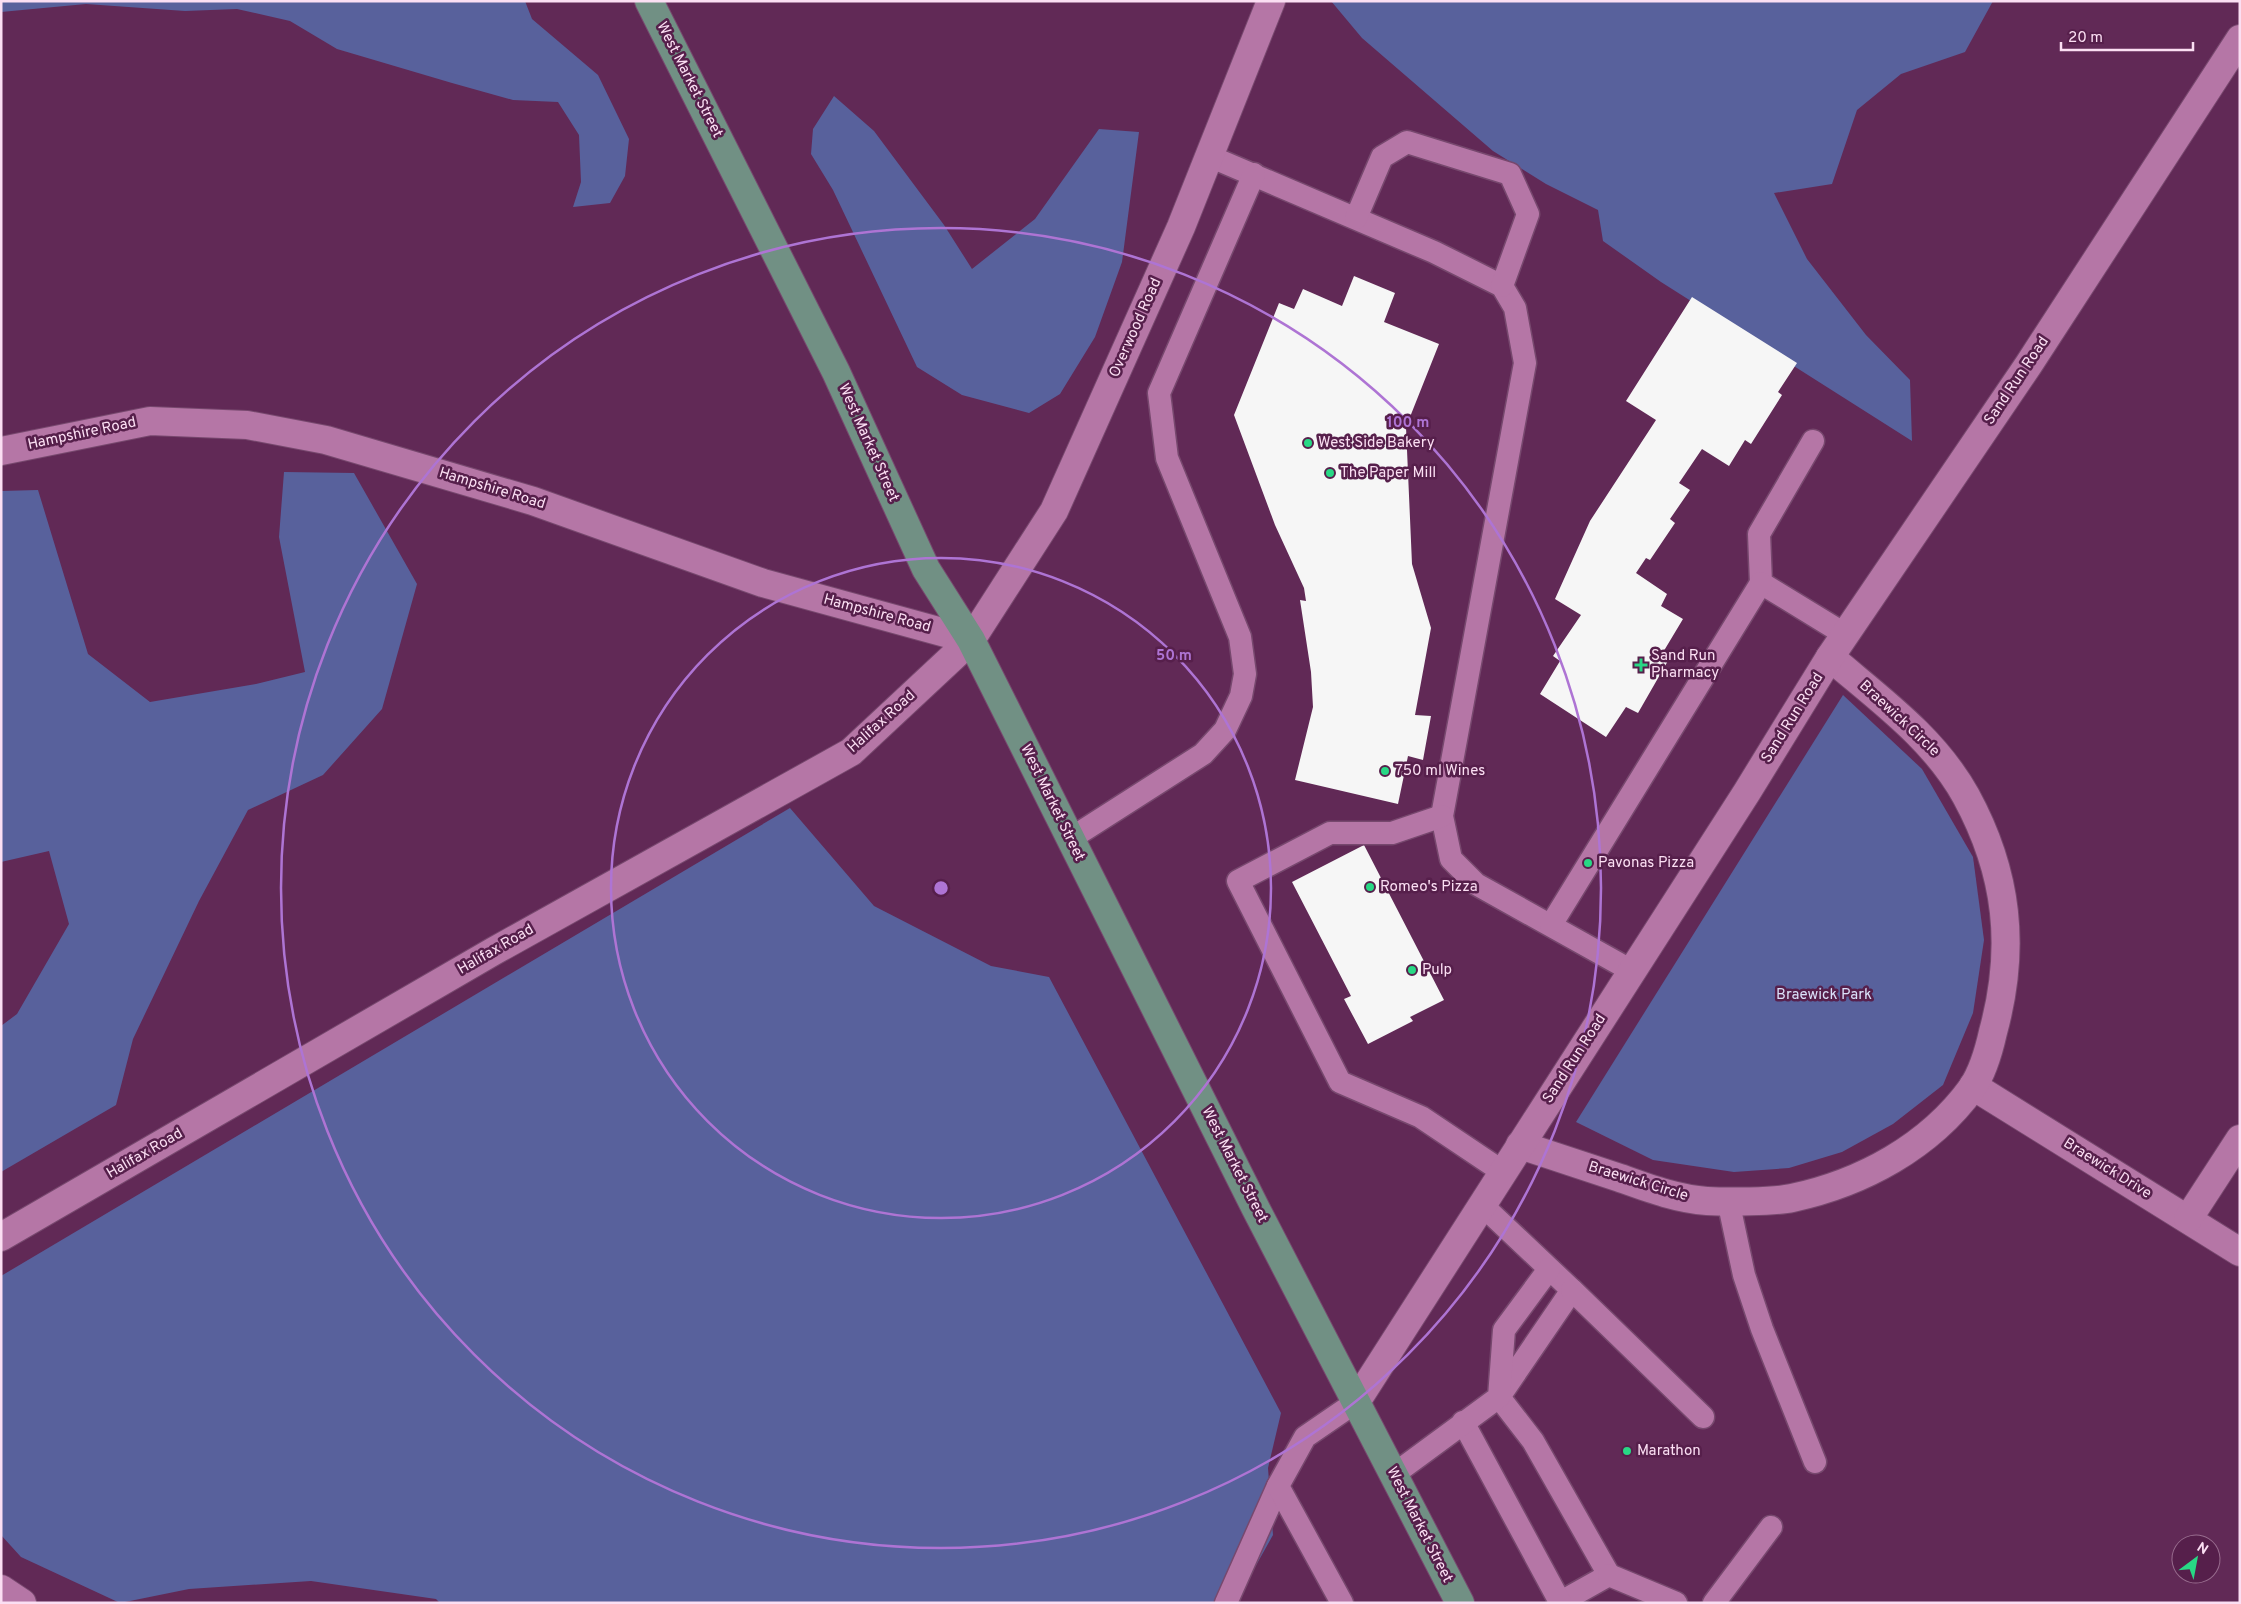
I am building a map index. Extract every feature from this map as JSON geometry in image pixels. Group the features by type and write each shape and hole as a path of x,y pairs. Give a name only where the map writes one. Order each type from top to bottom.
{"main road":[{"name":"West Market Street","path":"649,1 836,372 926,569 971,640 1070,839 1460,1603"}],"street":[{"name":"Overwood Road","path":"971,640 1054,511 1177,236 1271,1"},
{"name":"Sand Run Road","path":"1356,1402 1747,792 1830,657 2029,364 2240,39"},
{"name":"Hampshire Road","path":"1,451 150,420 247,425 326,440 533,501 762,583 971,640"},
{"name":"Halifax Road","path":"1,1237 494,951 851,752 971,640"},
{"name":"Braewick Circle","path":"1520,1145 1670,1195 1707,1201 1790,1198 1840,1183 1883,1166 1921,1141 1947,1117 1973,1086 1990,1045 2001,1002 2006,957 2006,917 1998,871 1984,832 1966,796 1946,764 1915,730 1830,657"},
{"name":"Braewick Drive","path":"1973,1086 2240,1252"},
{"path":"2188,1220 2240,1138"},
{"path":"1,1590 22,1603"}],"lane":[{"path":"1356,218 1382,157 1407,142 1510,174 1528,214 1502,286"},
{"path":"1209,156 1434,252 1502,286 1515,308 1525,363 1442,816 1450,859 1476,884 1632,971"},
{"path":"1070,839 1203,754 1224,730 1241,696 1245,674 1240,637 1168,458 1160,393 1254,174"},
{"path":"1552,925 1761,584 1759,534 1813,440"},
{"path":"1761,584 1846,634"},
{"path":"1442,816 1392,833 1330,834 1238,881 1340,1082 1421,1117 1503,1172"},
{"path":"1728,1200 1744,1275 1762,1329 1815,1462"},
{"path":"1482,1205 1703,1417"},
{"path":"1549,1269 1504,1330 1499,1397 1533,1441 1608,1575 1676,1603"},
{"path":"1393,1475 1499,1397 1572,1290"},
{"path":"1226,1603 1278,1486 1305,1437 1356,1402"},
{"path":"1464,1422 1560,1602 1608,1575"},
{"path":"1278,1486 1342,1603"},
{"path":"1714,1603 1771,1527"}],"green space":[{"path":"1,1 525,1 532,19 598,75 629,139 625,176 610,203 573,207 581,182 579,135 558,102 513,100 337,49 290,21 237,9 185,11 86,4 1,12"},
{"path":"1331,1 1993,1 1965,52 1901,74 1857,110 1832,184 1774,193 1807,259 1866,335 1910,380 1912,441 1661,282 1603,241 1598,210 1546,184 1493,151 1362,38"},
{"path":"834,96 874,131 944,225 972,269 1035,219 1099,129 1139,132 1122,262 1095,337 1060,394 1029,413 962,395 917,367 833,190 811,154 813,129"},
{"path":"284,472 354,473 417,584 382,709 323,775 248,810 199,901 133,1039 116,1105 1,1172 1,1026 17,1014 69,924 49,851 1,862 1,491 38,490 88,654 150,702 256,684 305,672 279,537"},
{"name":"Braewick Park","path":"1843,695 1922,769 1973,857 1984,940 1973,1013 1943,1085 1893,1124 1842,1152 1789,1168 1734,1172 1653,1160 1576,1122"},
{"path":"790,808 874,906 991,966 1049,977 1281,1413 1268,1468 1273,1535 1235,1603 440,1603 436,1599 311,1581 189,1589 120,1603 21,1557 1,1535 1,1276"}],"building":[{"path":"1354,276 1395,293 1384,322 1439,344 1406,427 1412,564 1431,628 1415,715 1431,716 1423,760 1408,756 1398,804 1295,780 1313,707 1311,672 1300,600 1306,601 1304,588 1275,525 1234,415 1279,303 1294,309 1303,289 1342,306"},
{"path":"1692,297 1797,363 1778,392 1782,395 1751,444 1745,440 1729,466 1702,449 1679,483 1690,490 1670,519 1675,523 1650,560 1646,558 1636,573 1667,594 1661,606 1683,619 1662,654 1669,659 1638,713 1626,707 1606,737 1540,694 1560,661 1553,656 1581,615 1555,599 1590,521 1656,420 1626,401"},
{"path":"1364,845 1444,1000 1410,1017 1413,1021 1368,1044 1344,999 1351,996 1292,882"}],"place":[{"name":"West Side Bakery","path":"1308,443"},
{"name":"The Paper Mill","path":"1330,473"},
{"name":"Sand Run Pharmacy","path":"1641,665"},
{"name":"750 ml Wines","path":"1385,771"},
{"name":"Pavonas Pizza","path":"1588,863"},
{"name":"Romeo's Pizza","path":"1370,887"},
{"name":"Pulp","path":"1412,970"},
{"name":"Marathon","path":"1627,1451"}]}
